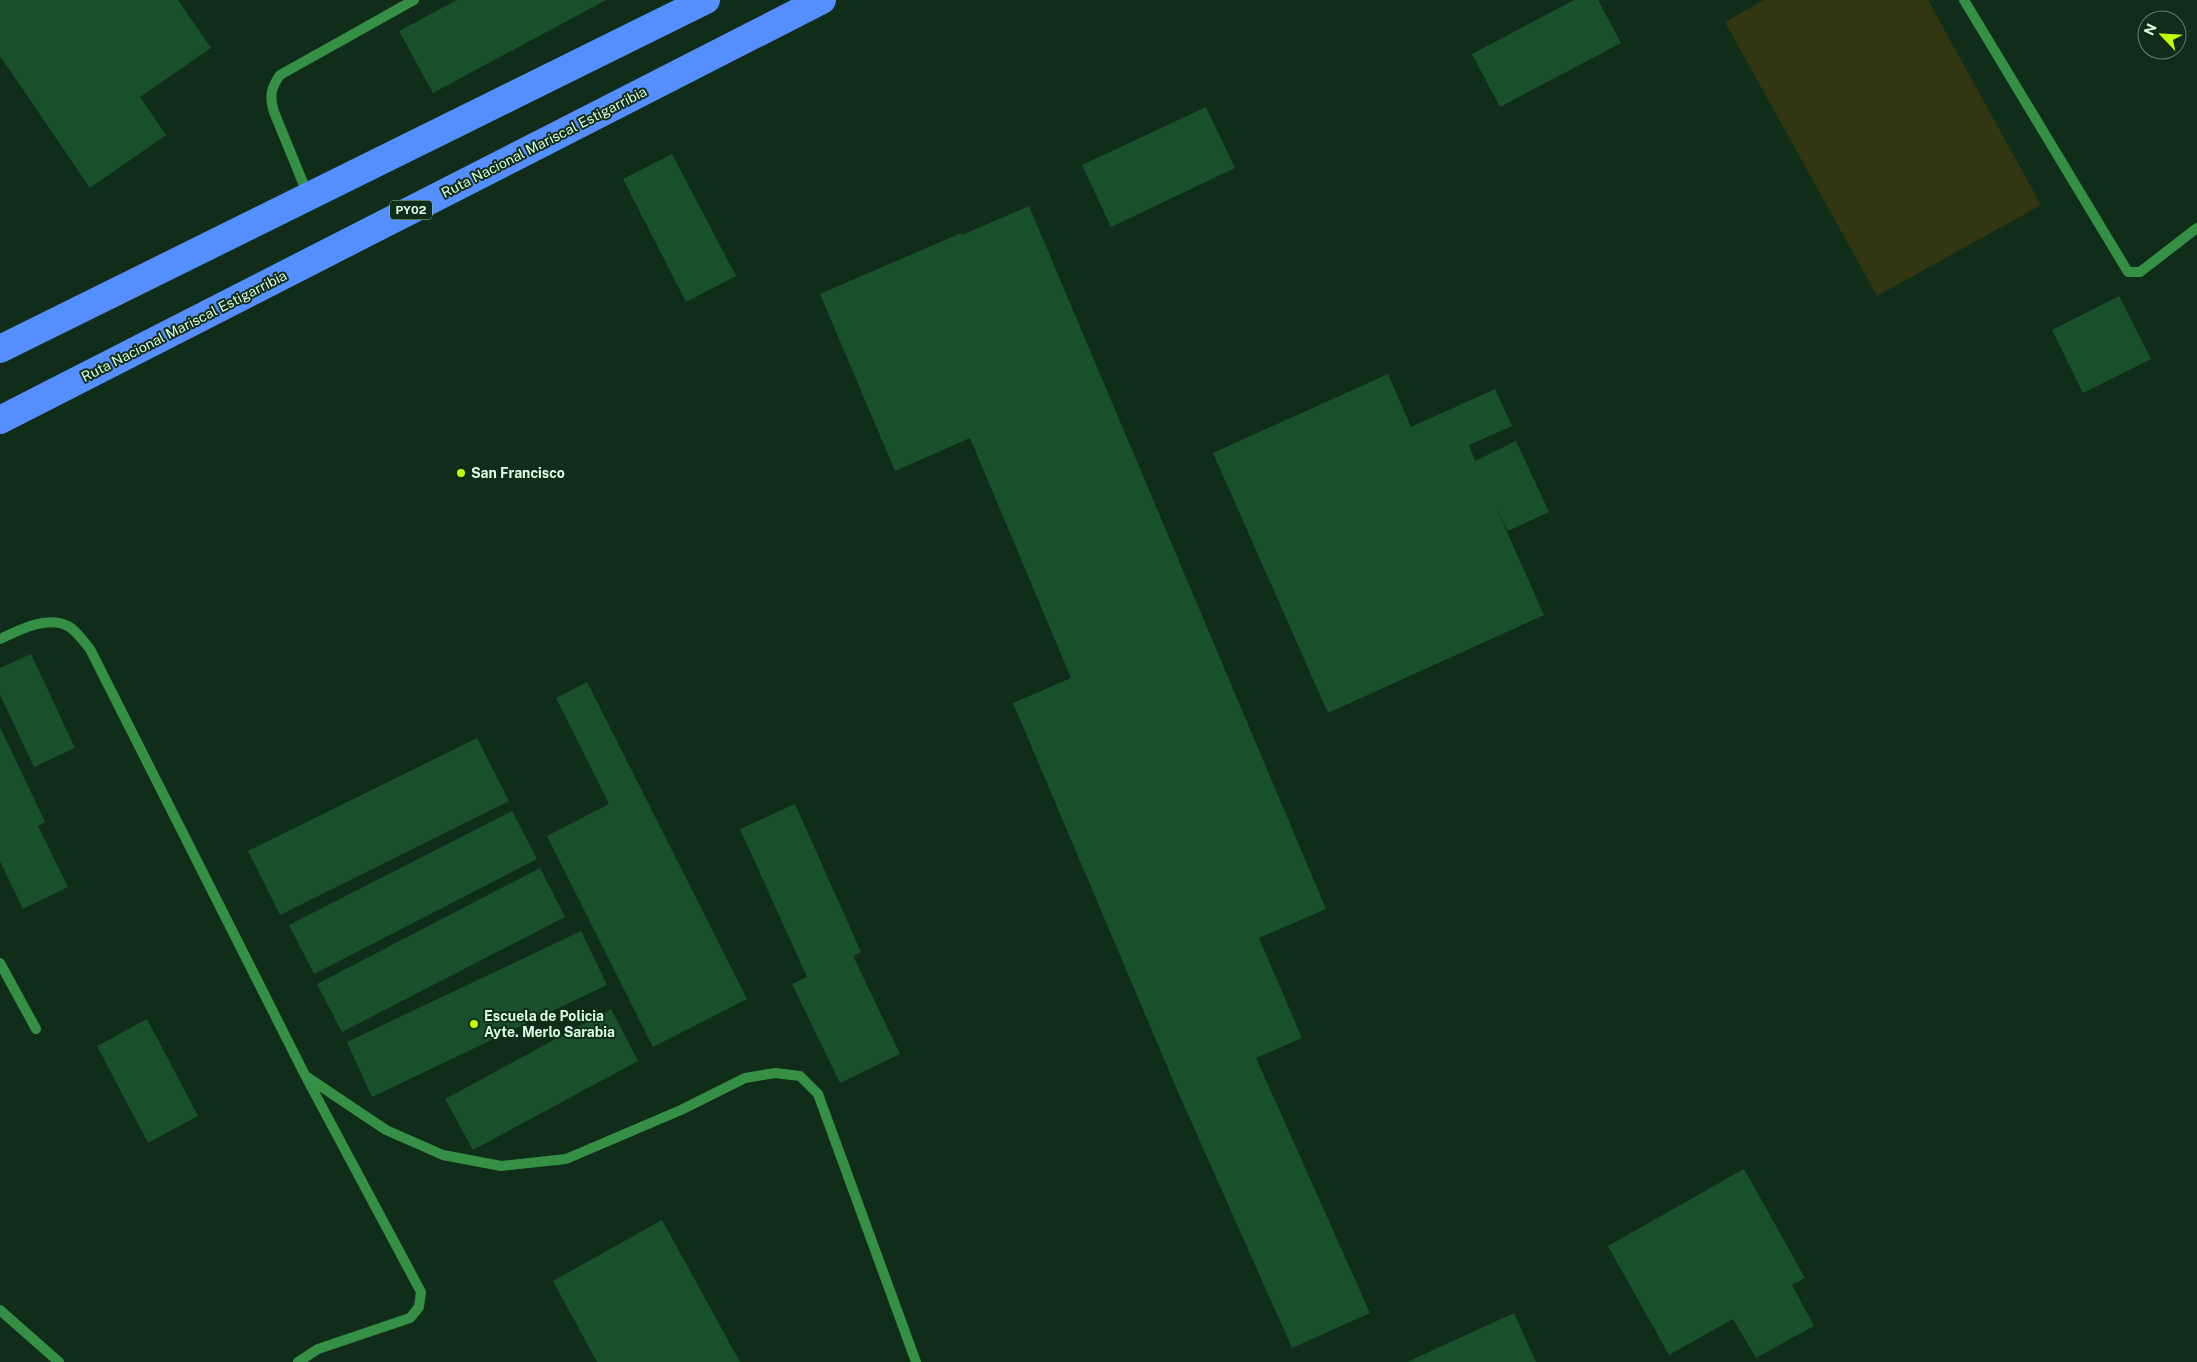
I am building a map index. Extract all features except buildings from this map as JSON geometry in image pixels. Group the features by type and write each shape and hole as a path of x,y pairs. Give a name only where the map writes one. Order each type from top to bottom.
{"highway":[{"path":"0,349 308,195 706,0"},
{"name":"Ruta Nacional Mariscal Estigarribia","path":"0,420 822,0"}],"street":[{"path":"308,195 274,112 270,98 272,87 280,75 414,0"},
{"path":"1964,0 2128,272 2140,272 2197,228"},
{"path":"0,639 20,630 49,622 68,626 90,649 306,1077 421,1292 419,1307 410,1318 318,1350 298,1362"},
{"path":"0,963 36,1029"},
{"path":"306,1077 386,1130 443,1156 501,1166 566,1159 682,1110 745,1078 774,1074 800,1076 818,1094 916,1362"},
{"path":"0,1310 59,1362"}],"green space":[{"path":"1764,0 1928,0 2041,205 1877,296 1725,22"}],"place":[{"name":"San Francisco","path":"461,473"},
{"name":"Escuela de Policia Ayte. Merlo Sarabia","path":"474,1024"}]}
